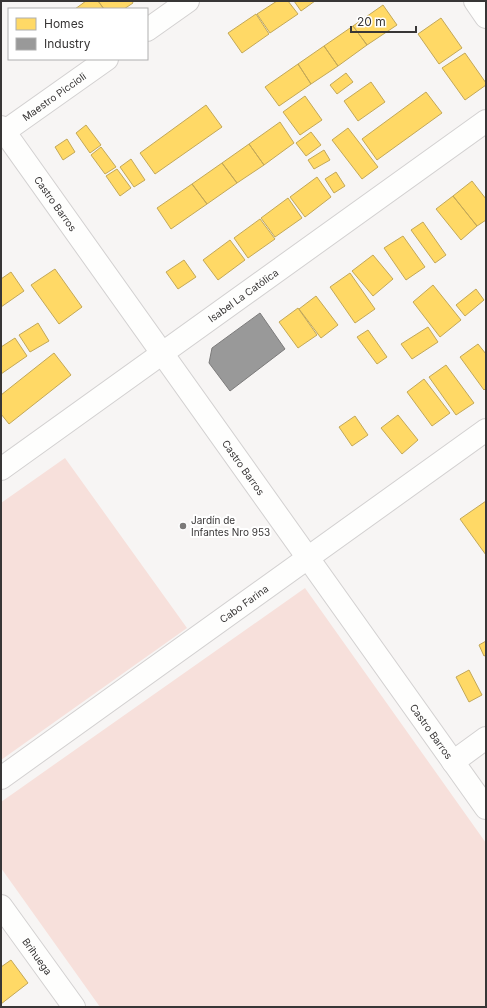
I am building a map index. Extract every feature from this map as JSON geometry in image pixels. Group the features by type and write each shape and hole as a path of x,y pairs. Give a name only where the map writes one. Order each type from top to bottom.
{"street":[{"path":"148,29 188,1"},
{"path":"475,1 486,17"},
{"name":"Maestro Piccioli","path":"2,131 106,60"},
{"name":"Isabel La Católica","path":"1,469 486,121"},
{"name":"Castro Barros","path":"2,131 486,808"},
{"name":"Cabo Farina","path":"1,778 486,430"},
{"path":"453,762 486,738"},
{"name":"Brihuega","path":"1,906 74,1007"}],"shaded area":[{"path":"65,458 187,628 1,760 1,503"},
{"path":"305,588 486,843 486,1007 100,1007 1,868 1,802"}],"building: Homes":[{"path":"86,1 98,1 103,8 76,8"},
{"path":"98,1 132,1 133,3 126,8 103,8"},
{"path":"277,1 288,1 298,14 270,33 257,14"},
{"path":"294,1 315,1 301,11"},
{"path":"383,5 397,25 367,45 353,26"},
{"path":"256,14 269,34 242,53 228,33"},
{"path":"441,18 462,48 439,64 418,34"},
{"path":"353,26 367,45 338,66 324,46"},
{"path":"324,46 338,66 311,84 298,64"},
{"path":"465,53 486,85 465,100 442,68"},
{"path":"298,64 311,84 279,106 265,87"},
{"path":"346,73 353,82 337,94 330,85"},
{"path":"371,82 385,102 358,121 344,101"},
{"path":"426,92 442,113 377,160 362,139"},
{"path":"305,96 322,120 300,135 283,112"},
{"path":"206,105 222,127 155,174 140,153"},
{"path":"280,122 294,143 264,165 249,144"},
{"path":"86,125 101,145 90,153 76,133"},
{"path":"348,128 378,167 362,179 332,140"},
{"path":"311,132 321,145 306,156 296,143"},
{"path":"67,139 75,152 63,160 55,147"},
{"path":"249,144 264,165 237,183 222,163"},
{"path":"101,147 116,167 105,174 91,155"},
{"path":"324,150 330,160 314,169 308,160"},
{"path":"131,159 145,180 134,187 120,167"},
{"path":"222,163 237,183 207,204 192,184"},
{"path":"117,169 131,188 120,196 106,176"},
{"path":"336,172 345,186 334,193 325,179"},
{"path":"317,177 331,197 305,217 290,197"},
{"path":"472,181 486,199 486,220 477,226 453,196"},
{"path":"192,184 207,204 171,229 157,208"},
{"path":"453,196 477,226 461,240 436,209"},
{"path":"288,198 302,218 275,237 261,218"},
{"path":"260,219 275,239 248,258 234,238"},
{"path":"423,222 446,255 435,263 411,230"},
{"path":"403,236 425,267 406,280 384,248"},
{"path":"230,240 245,260 218,280 203,260"},
{"path":"373,255 393,279 373,296 352,271"},
{"path":"184,260 196,277 178,289 166,272"},
{"path":"55,269 82,307 59,324 31,285"},
{"path":"11,272 24,291 1,307 1,279"},
{"path":"350,273 375,309 355,323 330,287"},
{"path":"433,285 461,320 440,337 413,302"},
{"path":"476,289 484,300 465,316 456,305"},
{"path":"316,296 338,325 321,338 299,309"},
{"path":"298,308 317,335 298,348 279,322"},
{"path":"38,323 49,341 30,352 19,335"},
{"path":"428,327 438,342 412,359 401,344"},
{"path":"368,330 387,357 377,364 357,337"},
{"path":"15,338 27,356 1,374 1,347"},
{"path":"478,344 486,354 486,388 484,390 460,357"},
{"path":"54,353 71,375 9,424 1,414 1,395"},
{"path":"446,365 474,403 456,415 429,377"},
{"path":"424,379 450,413 432,426 407,392"},
{"path":"398,415 418,440 402,454 381,428"},
{"path":"355,416 368,435 352,446 339,427"},
{"path":"486,501 486,555 460,519"},
{"path":"486,641 486,655 484,656 479,645"},
{"path":"469,670 482,695 469,702 456,677"},
{"path":"11,960 28,983 1,1004 1,967"}],"building: Industry":[{"path":"260,313 285,349 230,391 209,363 212,348"}],"place":[{"name":"Jardín de Infantes Nro 953","path":"183,526"}]}
